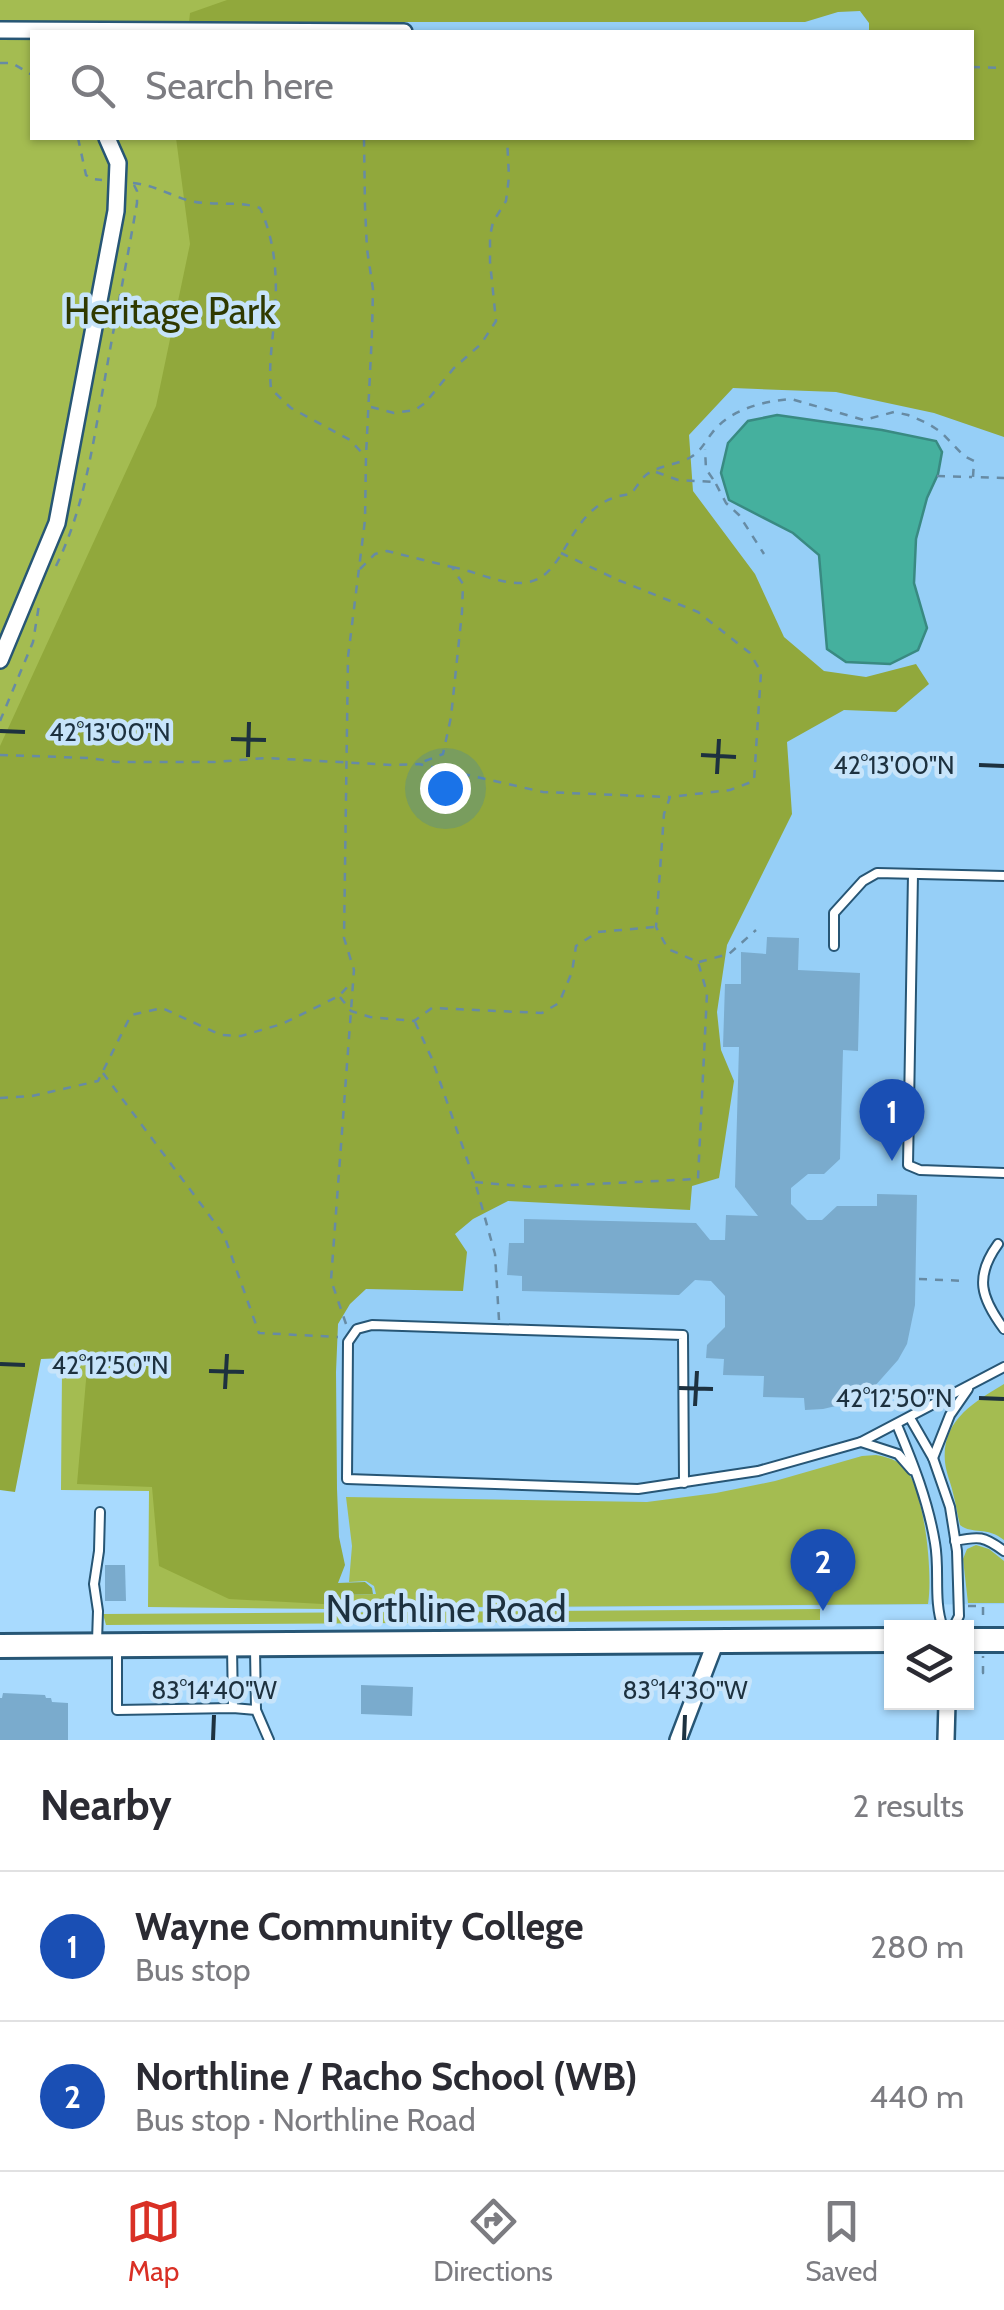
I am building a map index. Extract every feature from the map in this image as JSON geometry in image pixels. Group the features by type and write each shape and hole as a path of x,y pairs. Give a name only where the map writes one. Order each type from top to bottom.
{"main road":[{"name":"Northline Road","path":"0,1646 884,1640"},
{"path":"974,1640 1004,1640"}],"street":[{"path":"1,30 30,31"},
{"path":"1,30 30,44"},
{"path":"0,660 57,523 116,212 118,163 108,140"},
{"path":"678,1740 716,1641"},
{"path":"946,1740 947,1710"}],"lane":[{"path":"834,946 834,913 863,881 877,873 1004,876"},
{"path":"913,874 908,1164 920,1170 1004,1173"},
{"path":"998,1244 985,1261 982,1285 992,1312 1004,1329"},
{"path":"684,1484 683,1335 372,1325 357,1329 348,1342 347,1479 638,1489 684,1484 758,1471 861,1442 1004,1367"},
{"path":"934,1458 950,1414 970,1385"},
{"path":"910,1418 934,1458 950,1507 957,1620"},
{"path":"896,1425 925,1496 936,1546 940,1620"},
{"path":"861,1442 898,1454 917,1474"},
{"path":"100,1512 94,1584 117,1710 256,1710"},
{"path":"955,1541 978,1536 1004,1551"},
{"path":"233,1708 243,1644"},
{"path":"243,1644 256,1710 270,1740"}],"path":[{"path":"0,62 30,73"},
{"path":"974,67 1004,68"},
{"path":"103,1073 224,1235 258,1333 351,1338 331,1280 354,970 344,938 348,656 365,520 373,289 364,207 364,140"},
{"path":"369,407 394,413 415,410 426,403 454,368 481,344 496,321 490,236 493,222 506,201 507,140"},
{"path":"131,182 150,184 188,200 221,205 246,203 260,208 268,224 277,289 268,366 271,389 291,408 350,440 366,456"},
{"path":"360,569 375,554 387,551 508,581 527,583 543,577 585,516 600,504 616,495 631,494 645,476 689,458 738,411 780,400 791,399 864,420 894,412 927,423 974,461 973,477"},
{"path":"704,446 706,469 764,554"},
{"path":"654,472 678,480 715,482"},
{"path":"938,476 1004,478"},
{"path":"0,755 116,762 268,758 419,764 544,792 670,797 730,790 754,780 762,672 750,653 698,612 561,552"},
{"path":"419,764 444,754 451,717 463,584 452,568"},
{"path":"670,797 664,814 656,927 668,949 698,962 729,954 756,930"},
{"path":"338,996 351,1011 414,1021 432,1008 542,1014 559,1003 572,972 576,946 598,932 656,927"},
{"path":"475,1182 531,1187 698,1179 706,993 698,962"},
{"path":"0,1098 32,1096 98,1081 131,1015 162,1008 221,1035 240,1036 282,1024 338,996 353,981"},
{"path":"414,1021 432,1059 475,1182 494,1254 499,1329"},
{"path":"919,1279 966,1281"}],"shaded area":[{"path":"227,0 1004,0 1004,437 934,413 836,392 733,388 689,435 693,491 755,574 784,637 824,671 866,677 916,664 929,684 896,712 844,710 787,742 792,814 727,945 717,1012 721,1050 734,1081 719,1178 692,1186 690,1210 508,1201 473,1219 455,1234 467,1252 463,1291 366,1289 350,1304 338,1324 337,1489 339,1537 345,1565 338,1583 365,1582 373,1594 345,1595 341,1605 229,1599 159,1566 152,1487 77,1484 88,1357 41,1359 15,1492 0,1490 0,746 156,406 190,244 176,140 974,140 974,30 869,30 860,11 838,12 805,22 189,22 190,13"},
{"path":"344,0 1004,0 1004,1604 327,1609 343,140 974,140 974,30 344,30"},
{"path":"777,415 936,441 942,452 938,474 916,539 914,583 927,628 918,650 890,664 846,662 827,649 819,555 793,533 729,500 721,473 728,443 748,421"}],"green space":[{"name":"Heritage Park","path":"0,0 344,0 344,30 30,30 30,140 343,140 327,1609 148,1607 149,1491 61,1490 63,1254 0,1253"},
{"path":"1004,1384 1004,1540 960,1525 945,1448 948,1435 962,1414"},
{"path":"876,1455 902,1465 918,1495 928,1554 928,1604 346,1608 346,1595 376,1594 374,1586 366,1581 349,1582 352,1546 346,1497 647,1502 775,1481"},
{"path":"976,1545 1004,1561 1004,1603 968,1603 963,1559 967,1549"},
{"path":"820,1609 820,1620 106,1625 103,1614"}],"building":[{"path":"767,937 799,938 798,970 860,973 858,1051 843,1050 840,1159 824,1174 808,1174 791,1188 791,1204 807,1220 822,1220 837,1206 877,1206 877,1194 917,1195 915,1305 907,1344 874,1387 840,1405 823,1409 805,1410 804,1398 763,1397 764,1376 723,1375 724,1359 706,1358 707,1345 725,1327 725,1296 711,1281 695,1280 679,1295 522,1291 522,1276 507,1275 509,1243 524,1243 524,1219 696,1223 710,1240 725,1240 726,1215 758,1216 735,1187 739,1047 723,1047 725,984 741,984 741,952 766,954"},
{"path":"105,1565 125,1565 126,1601 105,1601"},
{"path":"361,1685 413,1687 412,1716 361,1714"},
{"path":"3,1693 45,1695 52,1702 68,1703 68,1740 0,1740"}],"place":[{"name":"Wayne Community College","path":"892,1161"},
{"name":"Northline / Racho School (WB)","path":"823,1611"}]}
